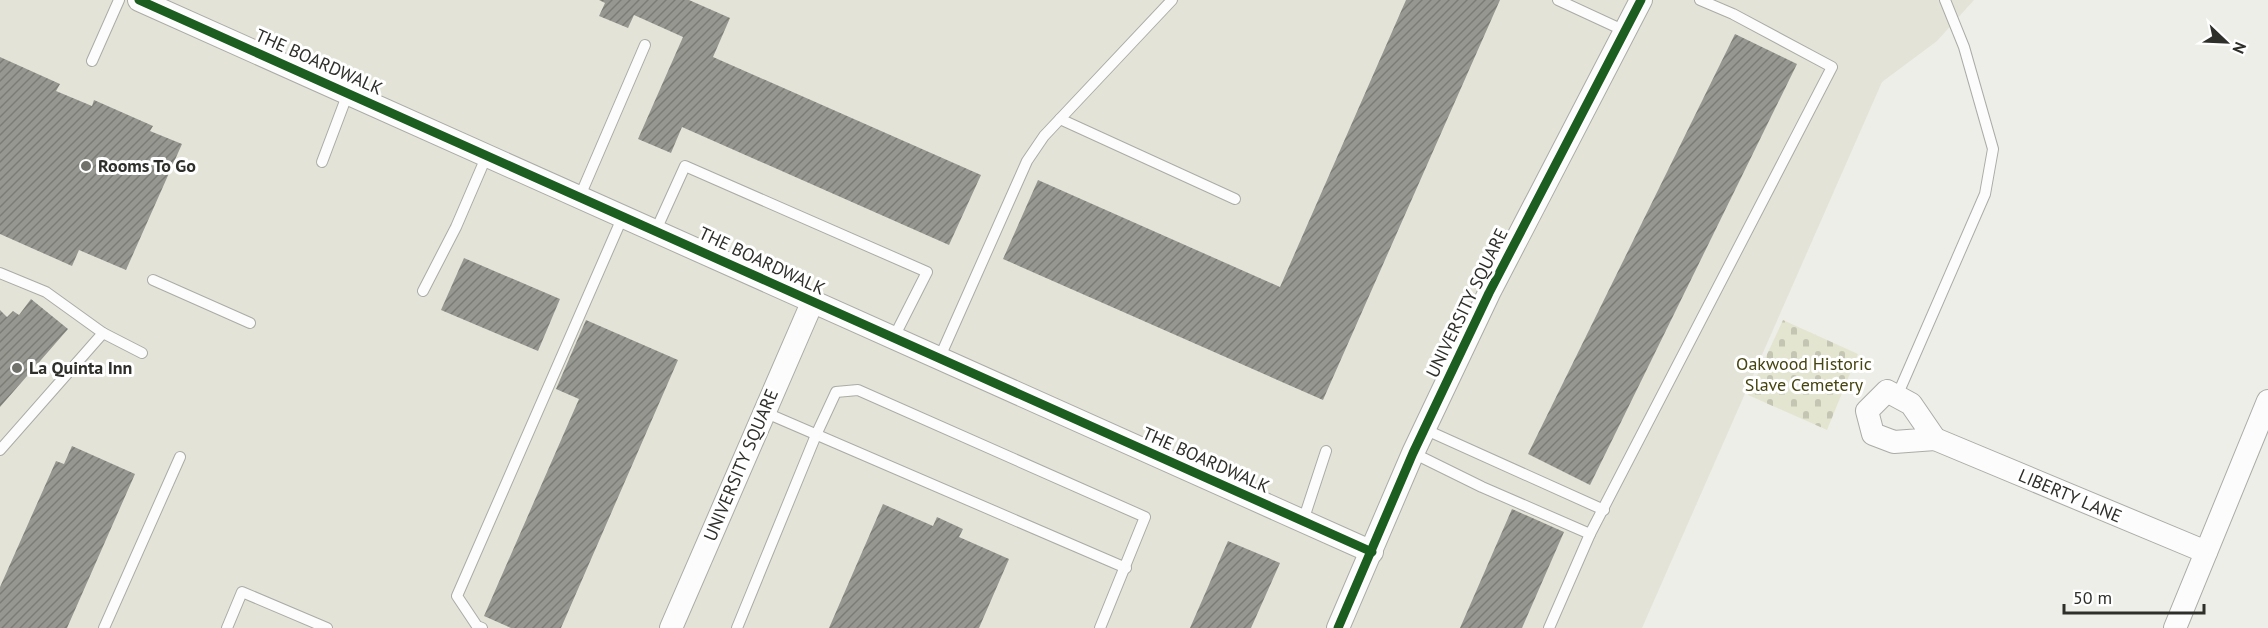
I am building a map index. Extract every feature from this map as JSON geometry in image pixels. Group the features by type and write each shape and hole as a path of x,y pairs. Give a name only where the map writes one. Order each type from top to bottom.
{"street":[{"name":"THE BOARDWALK","path":"139,0 1372,552"},
{"name":"UNIVERSITY SQUARE","path":"1338,628 1413,453 1489,293 1641,0"},
{"name":"UNIVERSITY SQUARE","path":"671,628 812,303"},
{"path":"1887,391 1911,404 1935,439 1894,442 1873,434 1867,411 1887,391"},
{"path":"2175,628 2268,401"},
{"name":"LIBERTY LANE","path":"1935,439 2206,552"}],"lane":[{"path":"93,61 120,0"},
{"path":"939,359 1027,161 1044,136 1172,0"},
{"path":"1558,0 1625,31"},
{"path":"1549,628 1590,534 1832,67 1733,14 1700,0"},
{"path":"1897,396 1985,194 1993,149 1964,47 1945,0"},
{"path":"580,196 645,45"},
{"path":"322,162 348,93"},
{"path":"1060,119 1234,199"},
{"path":"423,291 456,227 487,155"},
{"path":"656,230 685,166 927,272 893,339"},
{"path":"482,628 477,626 458,596 623,215"},
{"path":"0,273 46,292 103,333 142,353"},
{"path":"153,280 250,323"},
{"path":"0,450 103,333"},
{"path":"737,628 816,435 836,393 858,390 1145,518 1100,628"},
{"path":"764,412 1126,568"},
{"path":"1424,429 1604,510"},
{"path":"1303,521 1326,451"},
{"path":"1413,453 1482,487 1590,534"},
{"path":"104,628 180,457"},
{"path":"227,628 242,592 327,628"}],"shaded area":[{"path":"0,0 1974,0 1937,41 1882,82 1642,628 0,628"}],"green space":[{"name":"Oakwood Historic Slave Cemetery","path":"1783,320 1858,354 1827,430 1748,395"}],"building":[{"path":"599,0 689,0 730,18 713,57 981,175 949,245 682,127 671,153 638,139 683,37 634,15 628,28 599,16 605,3"},
{"path":"1406,0 1500,0 1323,400 1003,259 1038,180 1280,287"},
{"path":"1735,34 1797,64 1590,485 1528,454"},
{"name":"Rooms To Go","path":"0,57 60,84 56,91 92,106 94,100 153,126 150,131 182,144 126,270 79,250 72,266 0,234"},
{"path":"464,258 560,299 538,351 441,310"},
{"name":"La Quinta Inn","path":"31,299 68,329 0,407 0,310 7,317 13,311 19,315"},
{"path":"586,320 678,360 561,628 511,628 484,616 579,399 556,389"},
{"path":"72,446 135,474 67,628 0,628 0,587 56,461 64,464"},
{"path":"883,504 933,526 937,517 963,529 959,537 1009,559 979,628 829,628"},
{"path":"1512,509 1564,532 1522,628 1460,628"},
{"path":"1228,541 1280,563 1251,628 1190,628"}],"cycle path":[{"path":"139,0 1372,552"},
{"path":"1338,628 1413,453 1489,293 1641,0"}],"place":[{"name":"Rooms To Go","path":"86,166"},
{"name":"La Quinta Inn","path":"17,368"}]}
